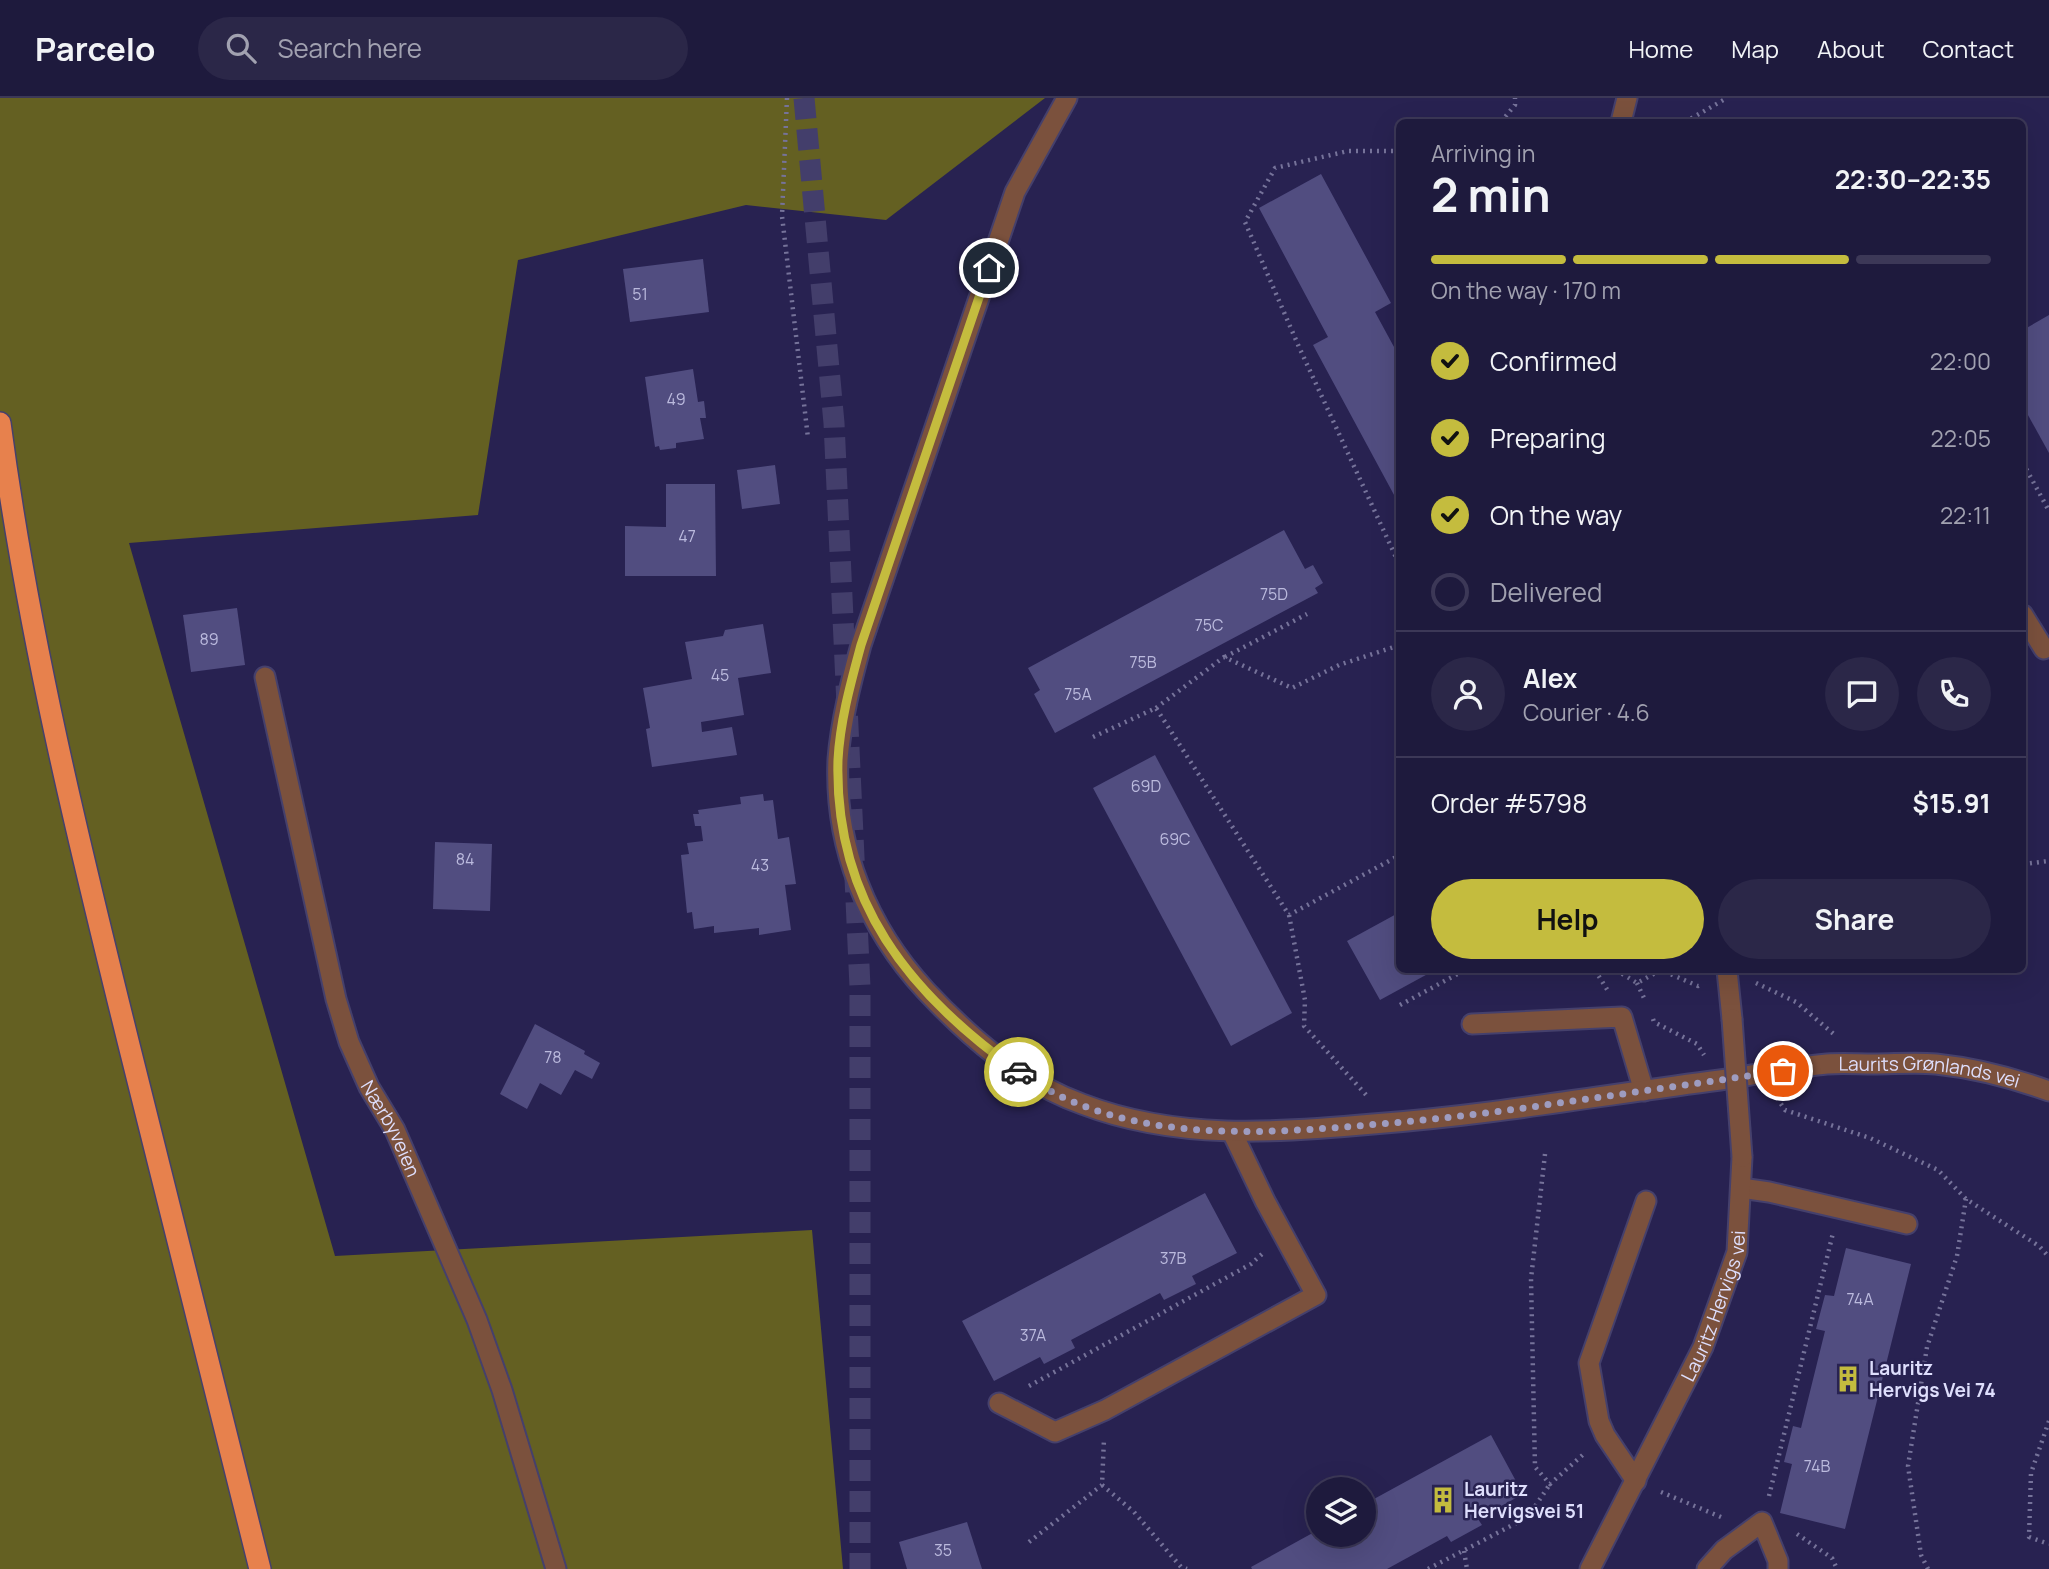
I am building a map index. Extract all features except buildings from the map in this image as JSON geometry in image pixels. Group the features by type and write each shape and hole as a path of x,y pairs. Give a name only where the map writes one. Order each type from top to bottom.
{"highway":[{"path":"0,422 38,652 72,817 260,1569"}],"street":[{"name":"Laurits Grønlands vei","path":"1067,98 1014,192 861,645 848,696 838,757 839,804 847,852 860,894 876,925 903,966 942,1008 987,1049 1030,1079 1080,1104 1134,1121 1188,1130 1279,1132 1465,1116 1827,1064 1934,1064 2020,1080 2049,1091"},
{"path":"1622,119 1627,98"},
{"path":"2026,620 2044,649"},
{"name":"Nærbyveien","path":"265,677 335,999 349,1042 369,1087 395,1130 477,1320 502,1390 556,1569"},
{"name":"Lauritz Hervigs vei","path":"1590,1569 1708,1335 1737,1252 1742,1157 1727,973"},
{"path":"1472,1024 1622,1017 1644,1091"},
{"path":"999,1403 1055,1432 1105,1410 1316,1295 1232,1132"},
{"path":"1741,1188 1907,1224"},
{"path":"1636,1481 1605,1435 1599,1421 1589,1363 1646,1201"},
{"path":"1707,1569 1724,1550 1762,1522 1779,1561 1778,1569"}],"path":[{"path":"788,98 782,216 808,438"},
{"path":"1503,119 1515,105 1515,98"},
{"path":"1690,119 1727,98"},
{"path":"1396,150 1348,151 1275,168 1245,222 1299,347 1396,556"},
{"path":"2026,469 2049,511"},
{"path":"1093,737 1156,708 1224,657 1307,614"},
{"path":"1224,657 1292,688 1339,664 1396,646"},
{"path":"1156,708 1289,915 1305,1000 1304,1026 1391,1123"},
{"path":"1289,915 1396,857"},
{"path":"2026,863 2049,861"},
{"path":"1400,1005 1459,973"},
{"path":"1621,973 1637,983 1646,1003"},
{"path":"1637,983 1655,973"},
{"path":"1668,973 1698,986 1722,973"},
{"path":"1733,973 1796,1002 1869,1064"},
{"path":"1650,1013 1654,1022 1697,1044 1720,1080"},
{"path":"1760,1074 1785,1110 1870,1138 1938,1170 1966,1199 2039,1246 2049,1257"},
{"path":"1545,1153 1531,1279 1535,1467 1550,1485"},
{"path":"1928,1569 1922,1555 1908,1466 1927,1348 1957,1256 1966,1199"},
{"path":"1762,1522 1839,1208"},
{"path":"999,1403 1251,1264 1283,1235"},
{"path":"1029,1542 1102,1485 1105,1410"},
{"path":"2049,1421 2031,1473 2029,1537 2049,1544"},
{"path":"1429,1569 1528,1517 1550,1485 1605,1435"},
{"path":"1102,1485 1134,1512 1181,1567 1187,1569"},
{"path":"1464,1551 1467,1569"}],"shaded area":[{"path":"0,98 1045,98 886,220 746,205 518,260 478,515 129,543 335,1256 812,1230 843,1569 0,1569"}],"tunnel":[{"path":"804,98 834,423 860,987 860,1569"}],"way so far":[{"path":"1019,1072 1080,1104 1134,1121 1188,1130 1279,1132 1465,1116 1783,1071"}],"place":[{"name":"Lauritz Hervigs Vei 74","path":"1848,1379"},
{"name":"Lauritz Hervigsvei 51","path":"1443,1500"}],"route":[{"path":"989,268 861,645 848,696 838,757 839,804 847,852 860,894 876,925 903,966 942,1008 987,1049 1019,1072"}]}
